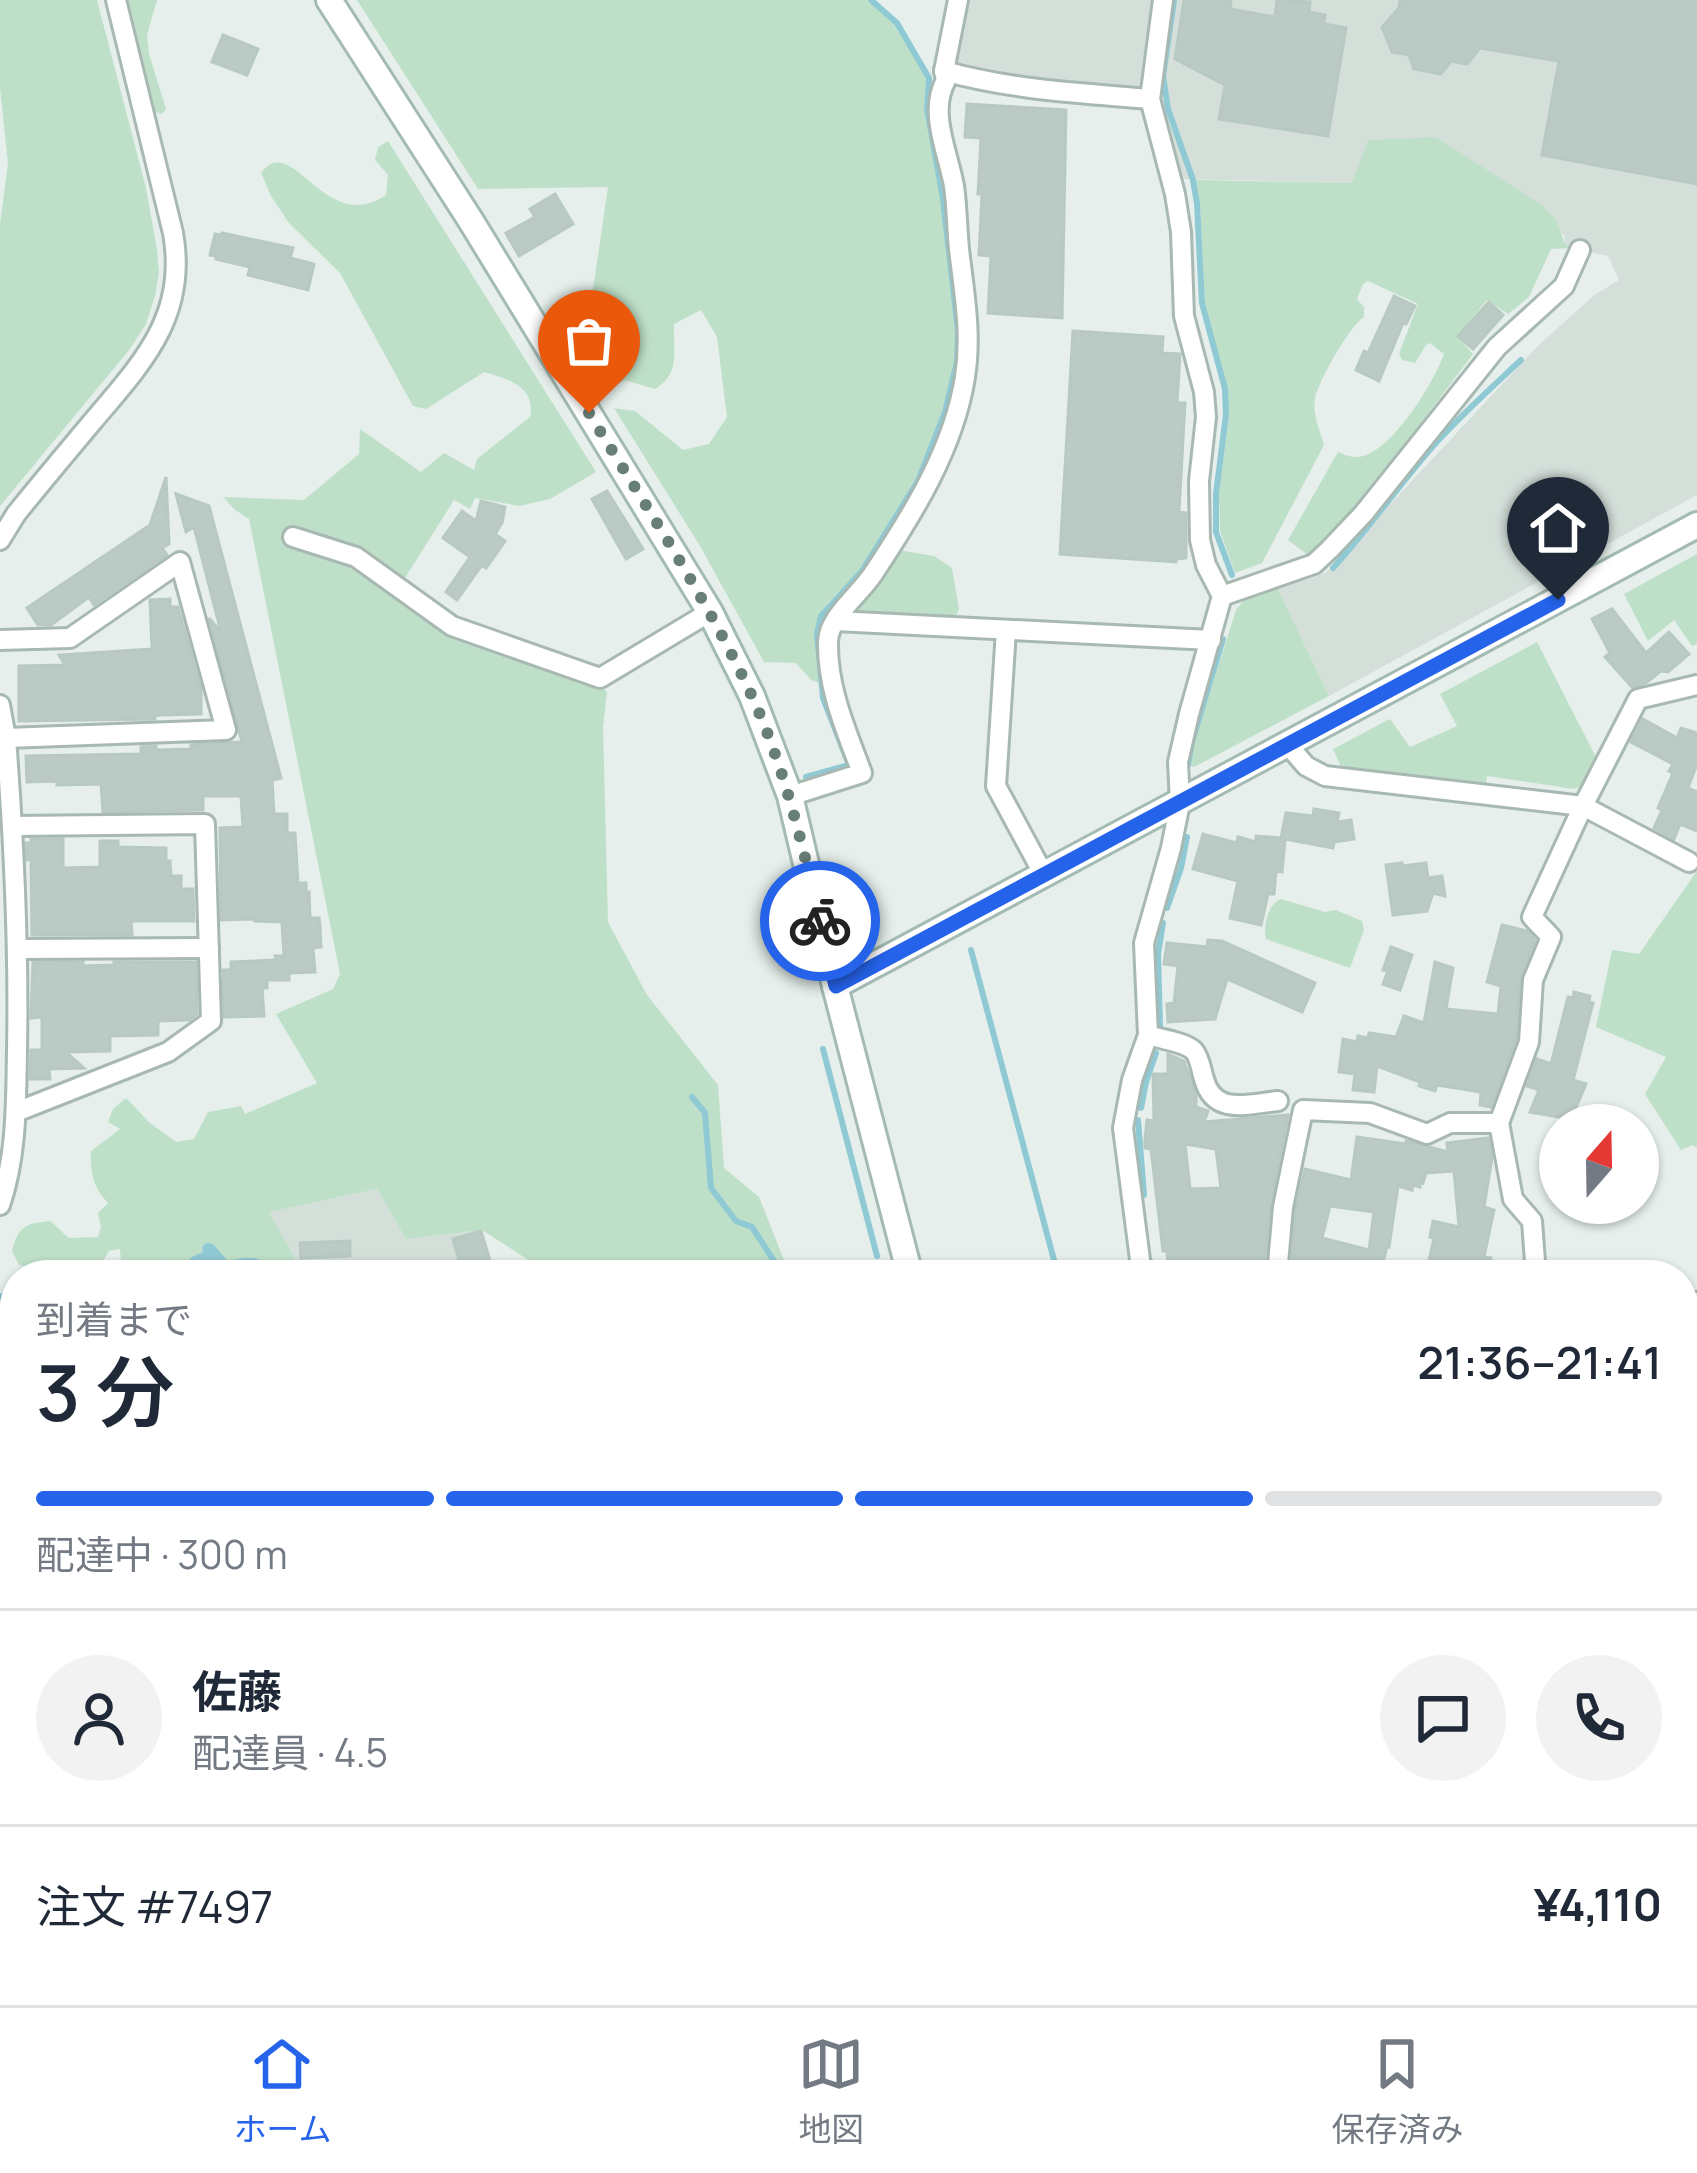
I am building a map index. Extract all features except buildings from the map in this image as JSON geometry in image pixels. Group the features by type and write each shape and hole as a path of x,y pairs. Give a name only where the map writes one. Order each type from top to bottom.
{"street":[{"path":"0,540 16,514 149,354 174,290 177,255 173,233 116,0"},
{"path":"329,0 471,221 710,612 752,696 790,796 906,1260"},
{"path":"790,796 862,773 834,699 828,636 872,578 932,477 964,381 968,310 954,187 939,117 939,93 946,80 958,0"},
{"path":"1140,1260 1123,1128 1132,1080 1148,1035 1144,943 1180,803 1178,762 1222,596 1200,540 1204,392 1184,316 1175,194 1150,99 1163,0"},
{"path":"944,71 1027,88 1150,99"},
{"path":"1222,596 1314,563 1330,549 1364,514 1497,347 1564,286 1580,250"},
{"path":"836,986 1697,525"},
{"path":"293,537 356,557 452,626 600,677 710,612"},
{"path":"0,640 70,638 180,562 226,730 6,738"},
{"path":"836,621 1211,640"},
{"path":"1006,630 996,786 1044,875"},
{"path":"1535,1260 1532,1222 1513,1199 1499,1123 1529,1042 1533,980 1551,937 1532,916 1638,699 1697,686"},
{"path":"0,705 19,949 9,1057 16,1112 14,1143 0,1205"},
{"path":"1288,746 1306,766 1325,776 1583,806 1689,862"},
{"path":"9,836 205,824 211,1022 168,1052 16,1112"},
{"path":"19,949 209,948"},
{"path":"1148,1035 1191,1048 1213,1099 1228,1105 1278,1101"},
{"path":"1278,1260 1283,1207 1304,1110 1370,1113 1427,1133 1450,1123 1499,1123"}],"shaded area":[{"path":"964,0 1156,0 1144,79 1132,89 1037,84 957,66 954,60"},
{"path":"1169,0 1697,0 1697,495 1329,696 1278,589 1326,573 1538,346 1593,296 1619,280 1608,256 1571,248 1564,234 1353,183 1183,179 1159,77"},
{"path":"377,1189 406,1239 482,1230 492,1260 295,1260 268,1212"}],"green space":[{"path":"0,0 97,0 146,188 159,272 146,324 130,349 0,506 0,224 8,163 0,88"},
{"path":"127,0 157,0 147,35 166,109 162,114 155,112"},
{"path":"357,0 867,0 896,24 926,77 924,109 941,199 955,360 943,410 916,480 861,569 820,615 815,633 819,683 796,663 764,662 700,546 614,408 635,411 683,450 709,444 727,417 717,337 701,310 674,324 674,361 663,383 655,389 625,380 604,391 562,323 591,303 608,187 478,189"},
{"path":"1436,137 1543,206 1571,248 1551,249 1529,297 1508,314 1487,300 1457,336 1473,354 1359,505 1308,555 1288,540 1338,452 1357,457 1383,444 1421,399 1444,354 1430,343 1415,363 1402,360 1399,354 1418,304 1368,281 1363,284 1357,299 1364,307 1364,317 1336,354 1315,398 1324,445 1262,563 1235,573 1220,531 1219,494 1229,417 1205,303 1196,180 1352,183 1368,140"},
{"path":"388,141 596,472 550,499 519,506 475,498 470,509 454,500 405,578 360,546 337,548 446,633 607,691 603,727 608,922 647,995 718,1085 724,1168 759,1197 784,1260 529,1260 482,1230 406,1239 377,1189 269,1212 296,1260 227,1260 213,1244 191,1260 121,1260 120,1249 109,1251 104,1260 16,1260 12,1251 20,1231 41,1222 50,1221 69,1238 98,1237 98,1213 108,1203 94,1179 91,1151 120,1129 108,1122 113,1109 126,1098 176,1142 194,1139 208,1112 241,1106 245,1114 317,1083 276,1014 333,989 340,974 249,519 223,497 304,500 359,454 360,429 421,472 444,453 474,470 477,459 530,417 531,406 524,391 511,381 484,372 426,409 413,406 340,273 289,223 261,173 273,163 285,164 328,195 345,203 364,204 386,195 388,175 375,160 378,147"},
{"path":"898,550 934,556 952,568 959,609 954,620 858,615 858,607"},
{"path":"1697,554 1697,644 1692,646 1674,620 1648,641 1624,594"},
{"path":"1278,589 1329,696 1191,766 1236,610 1247,596"},
{"path":"1537,642 1598,761 1586,785 1574,789 1487,776 1486,786 1341,767 1333,749 1390,719 1410,747 1457,726 1440,694"},
{"path":"1697,871 1697,1148 1681,1150 1659,1116 1659,1104 1651,1104 1645,1094 1666,1057 1596,1027 1612,950 1639,954"},
{"path":"1281,899 1325,912 1336,910 1362,921 1364,930 1350,968 1266,939 1268,916"}],"water":[{"path":"213,1244 227,1260 189,1260 203,1252 202,1247"}],"waterway":[{"path":"806,777 849,765 823,698 817,634 821,616 862,571 918,481 945,412 957,362 958,331 943,199 927,109 929,78 897,23 871,0"},
{"path":"1174,0 1163,76 1168,109 1193,180 1202,303 1225,389 1216,532 1232,575"},
{"path":"1333,568 1434,445 1521,360"},
{"path":"1188,765 1223,639"},
{"path":"1167,908 1187,837"},
{"path":"1160,1026 1158,954 1163,923"},
{"path":"971,950 1054,1260"},
{"path":"823,1049 877,1256"},
{"path":"1141,1108 1156,1053"},
{"path":"692,1097 705,1113 711,1188 736,1221 752,1227 773,1260"},
{"path":"1138,1120 1144,1195"}],"way so far":[{"path":"589,413 710,612 752,696 790,796 820,921"}],"route":[{"path":"820,921 836,986 1558,600"}]}
